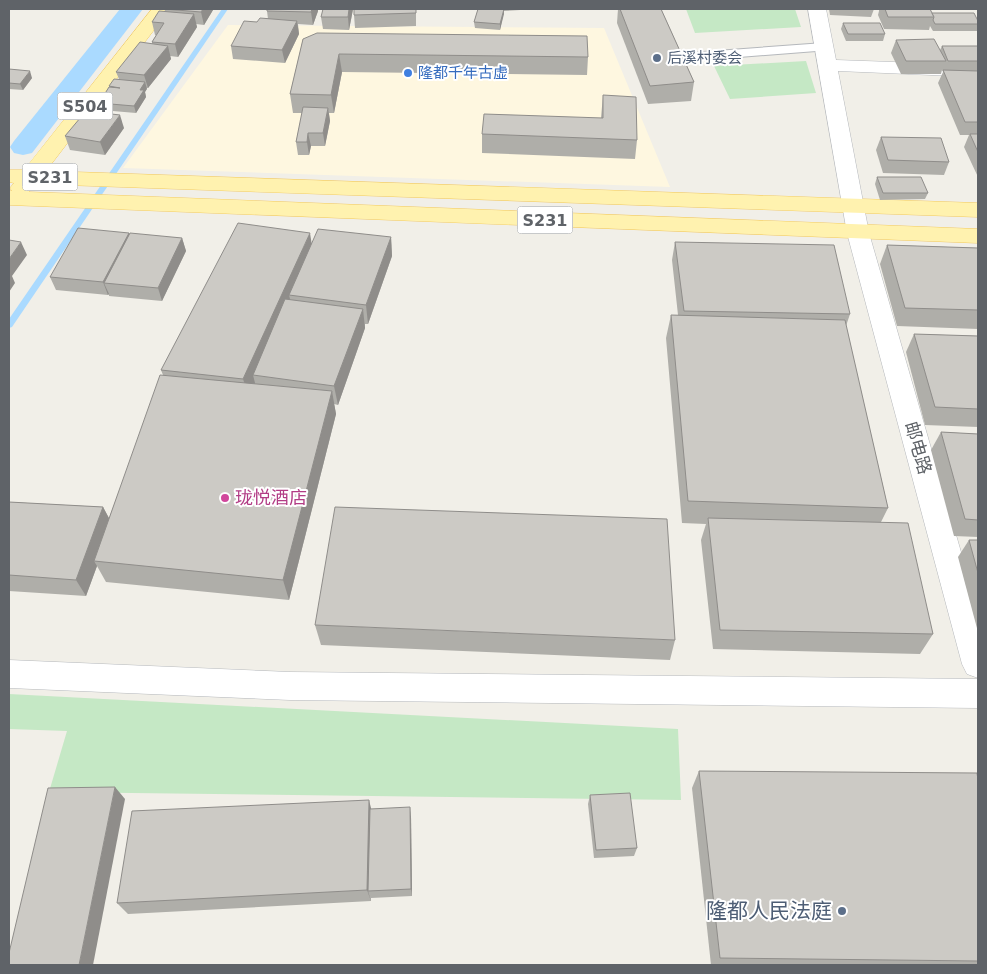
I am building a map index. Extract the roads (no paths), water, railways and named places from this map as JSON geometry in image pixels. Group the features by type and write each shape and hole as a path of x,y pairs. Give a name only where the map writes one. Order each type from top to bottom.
{"main road":[{"name":"S504","path":"10,200 19,176 161,9"},
{"name":"S231","path":"19,176 978,210"},
{"name":"S231","path":"10,200 978,236"}],"street":[{"name":"邮电路","path":"817,9 858,233 978,664"},
{"path":"826,56 978,71"},
{"path":"9,674 290,686 978,694"}],"lane":[{"path":"689,57 826,56"}],"waterway":[{"path":"23,147 132,9"},
{"path":"9,325 225,9"}],"place":[{"name":"后溪村委会","path":"657,58"},
{"name":"隆都千年古虚","path":"408,73"},
{"name":"珑悦酒店","path":"225,498"},
{"name":"隆都人民法庭","path":"842,911"}]}
